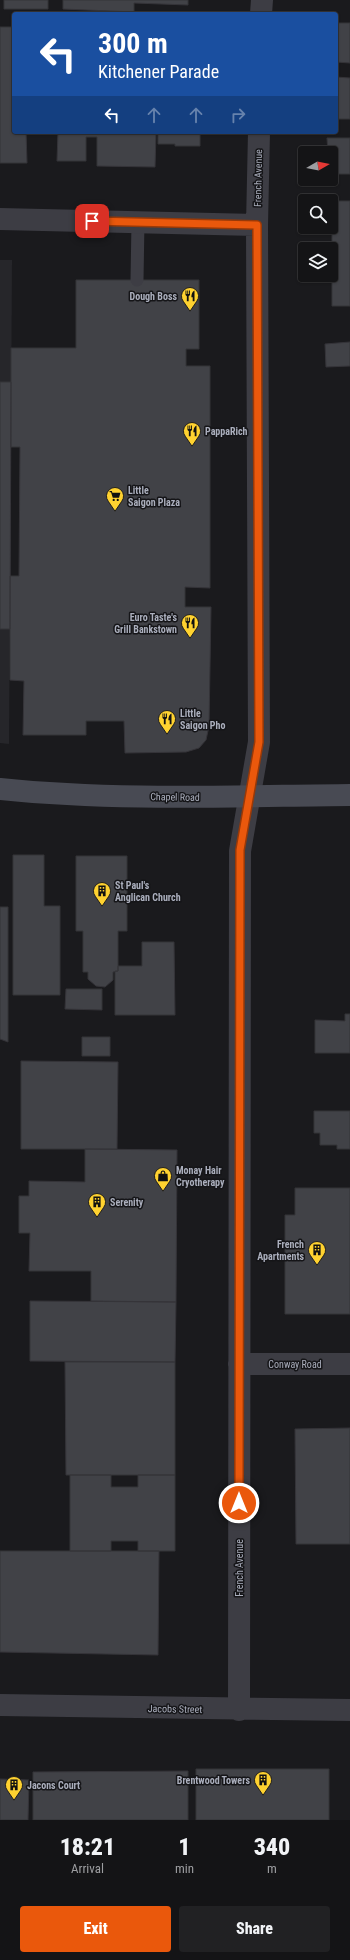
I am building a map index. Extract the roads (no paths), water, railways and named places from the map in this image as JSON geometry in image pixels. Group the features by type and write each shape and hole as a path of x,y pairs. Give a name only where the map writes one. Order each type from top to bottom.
{"main road":[{"name":"Chapel Road","path":"0,789 84,796 196,798 350,795"}],"street":[{"path":"261,12 262,0"},
{"name":"French Avenue","path":"239,1710 240,850 259,742 257,225 259,134"},
{"path":"0,219 257,225"},
{"name":"Conway Road","path":"239,1364 350,1364"},
{"name":"Jacobs Street","path":"0,1705 239,1710 350,1710"}],"lane":[{"path":"137,280 138,222"}],"place":[{"name":"Dough Boss","path":"190,311"},
{"name":"PappaRich","path":"192,446"},
{"name":"Little Saigon Plaza","path":"115,511"},
{"name":"Euro Taste's Grill Bankstown","path":"190,638"},
{"name":"Little Saigon Pho","path":"167,734"},
{"name":"St Paul's Anglican Church","path":"102,906"},
{"name":"Monay Hair Cryotherapy","path":"163,1191"},
{"name":"Serenity","path":"97,1217"},
{"name":"French Apartments","path":"317,1265"},
{"name":"Brentwood Towers","path":"263,1795"},
{"name":"Jacons Court","path":"14,1800"}]}
